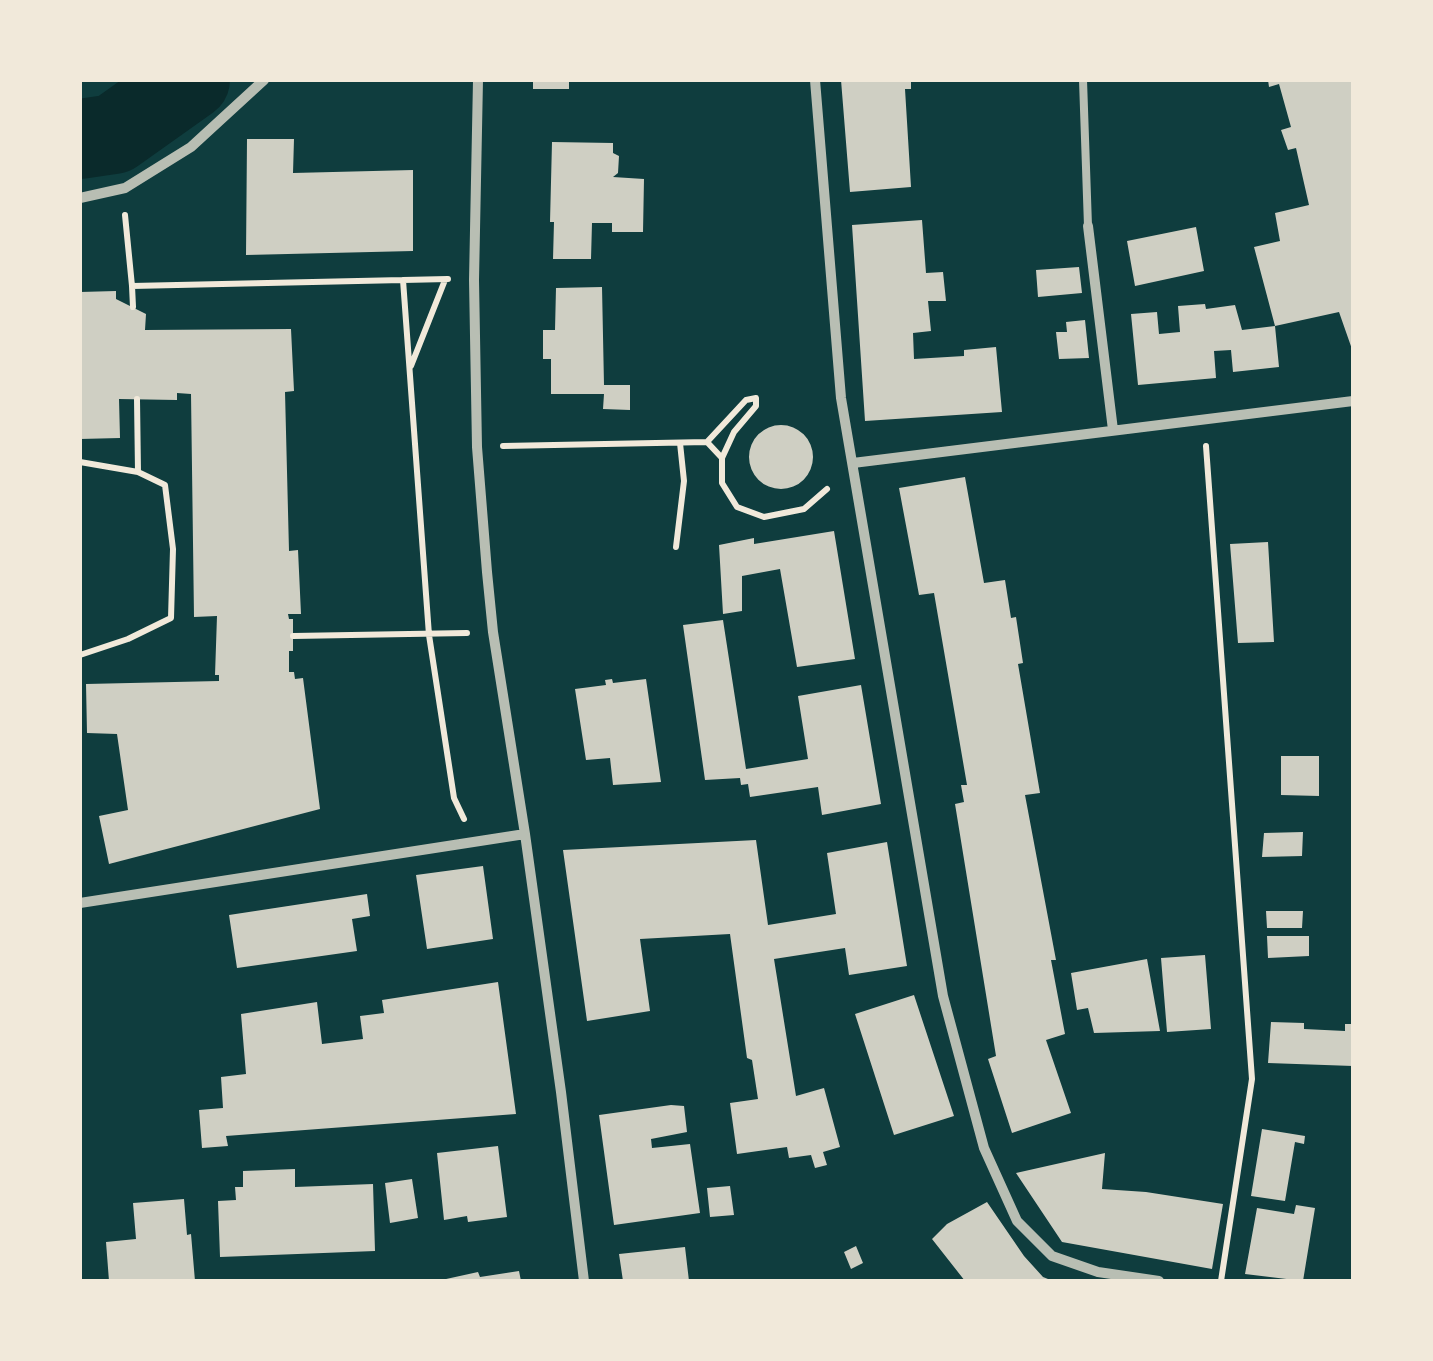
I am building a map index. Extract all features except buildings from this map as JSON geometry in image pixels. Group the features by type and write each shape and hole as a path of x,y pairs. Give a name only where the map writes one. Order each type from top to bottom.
{"street":[{"path":"80,198 126,188 191,146 264,80"},
{"path":"478,80 474,280 477,447 493,632 525,834 584,1281"},
{"path":"815,80 841,398 943,996 984,1148 1017,1221 1052,1256 1098,1272 1158,1281"},
{"path":"1088,226 1113,430"},
{"path":"852,463 1353,401"},
{"path":"80,903 525,834"}],"lane":[{"path":"1083,80 1088,226"}],"path":[{"path":"126,188 133,307"},
{"path":"403,280 429,635 454,798 476,843"},
{"path":"411,367 445,280"},
{"path":"132,286 474,280"},
{"path":"477,447 706,442 746,400 756,398 756,406 734,432 722,458 722,483 737,507 764,517 804,509 852,463"},
{"path":"137,399 138,472"},
{"path":"1204,420 1252,1079 1221,1281"},
{"path":"706,442 722,458"},
{"path":"676,548 684,481 680,443"},
{"path":"80,462 138,472 166,485 172,548 171,618 128,639 80,655"},
{"path":"293,636 493,632"}],"waterway":[{"path":"80,139 114,134 190,80"}]}
